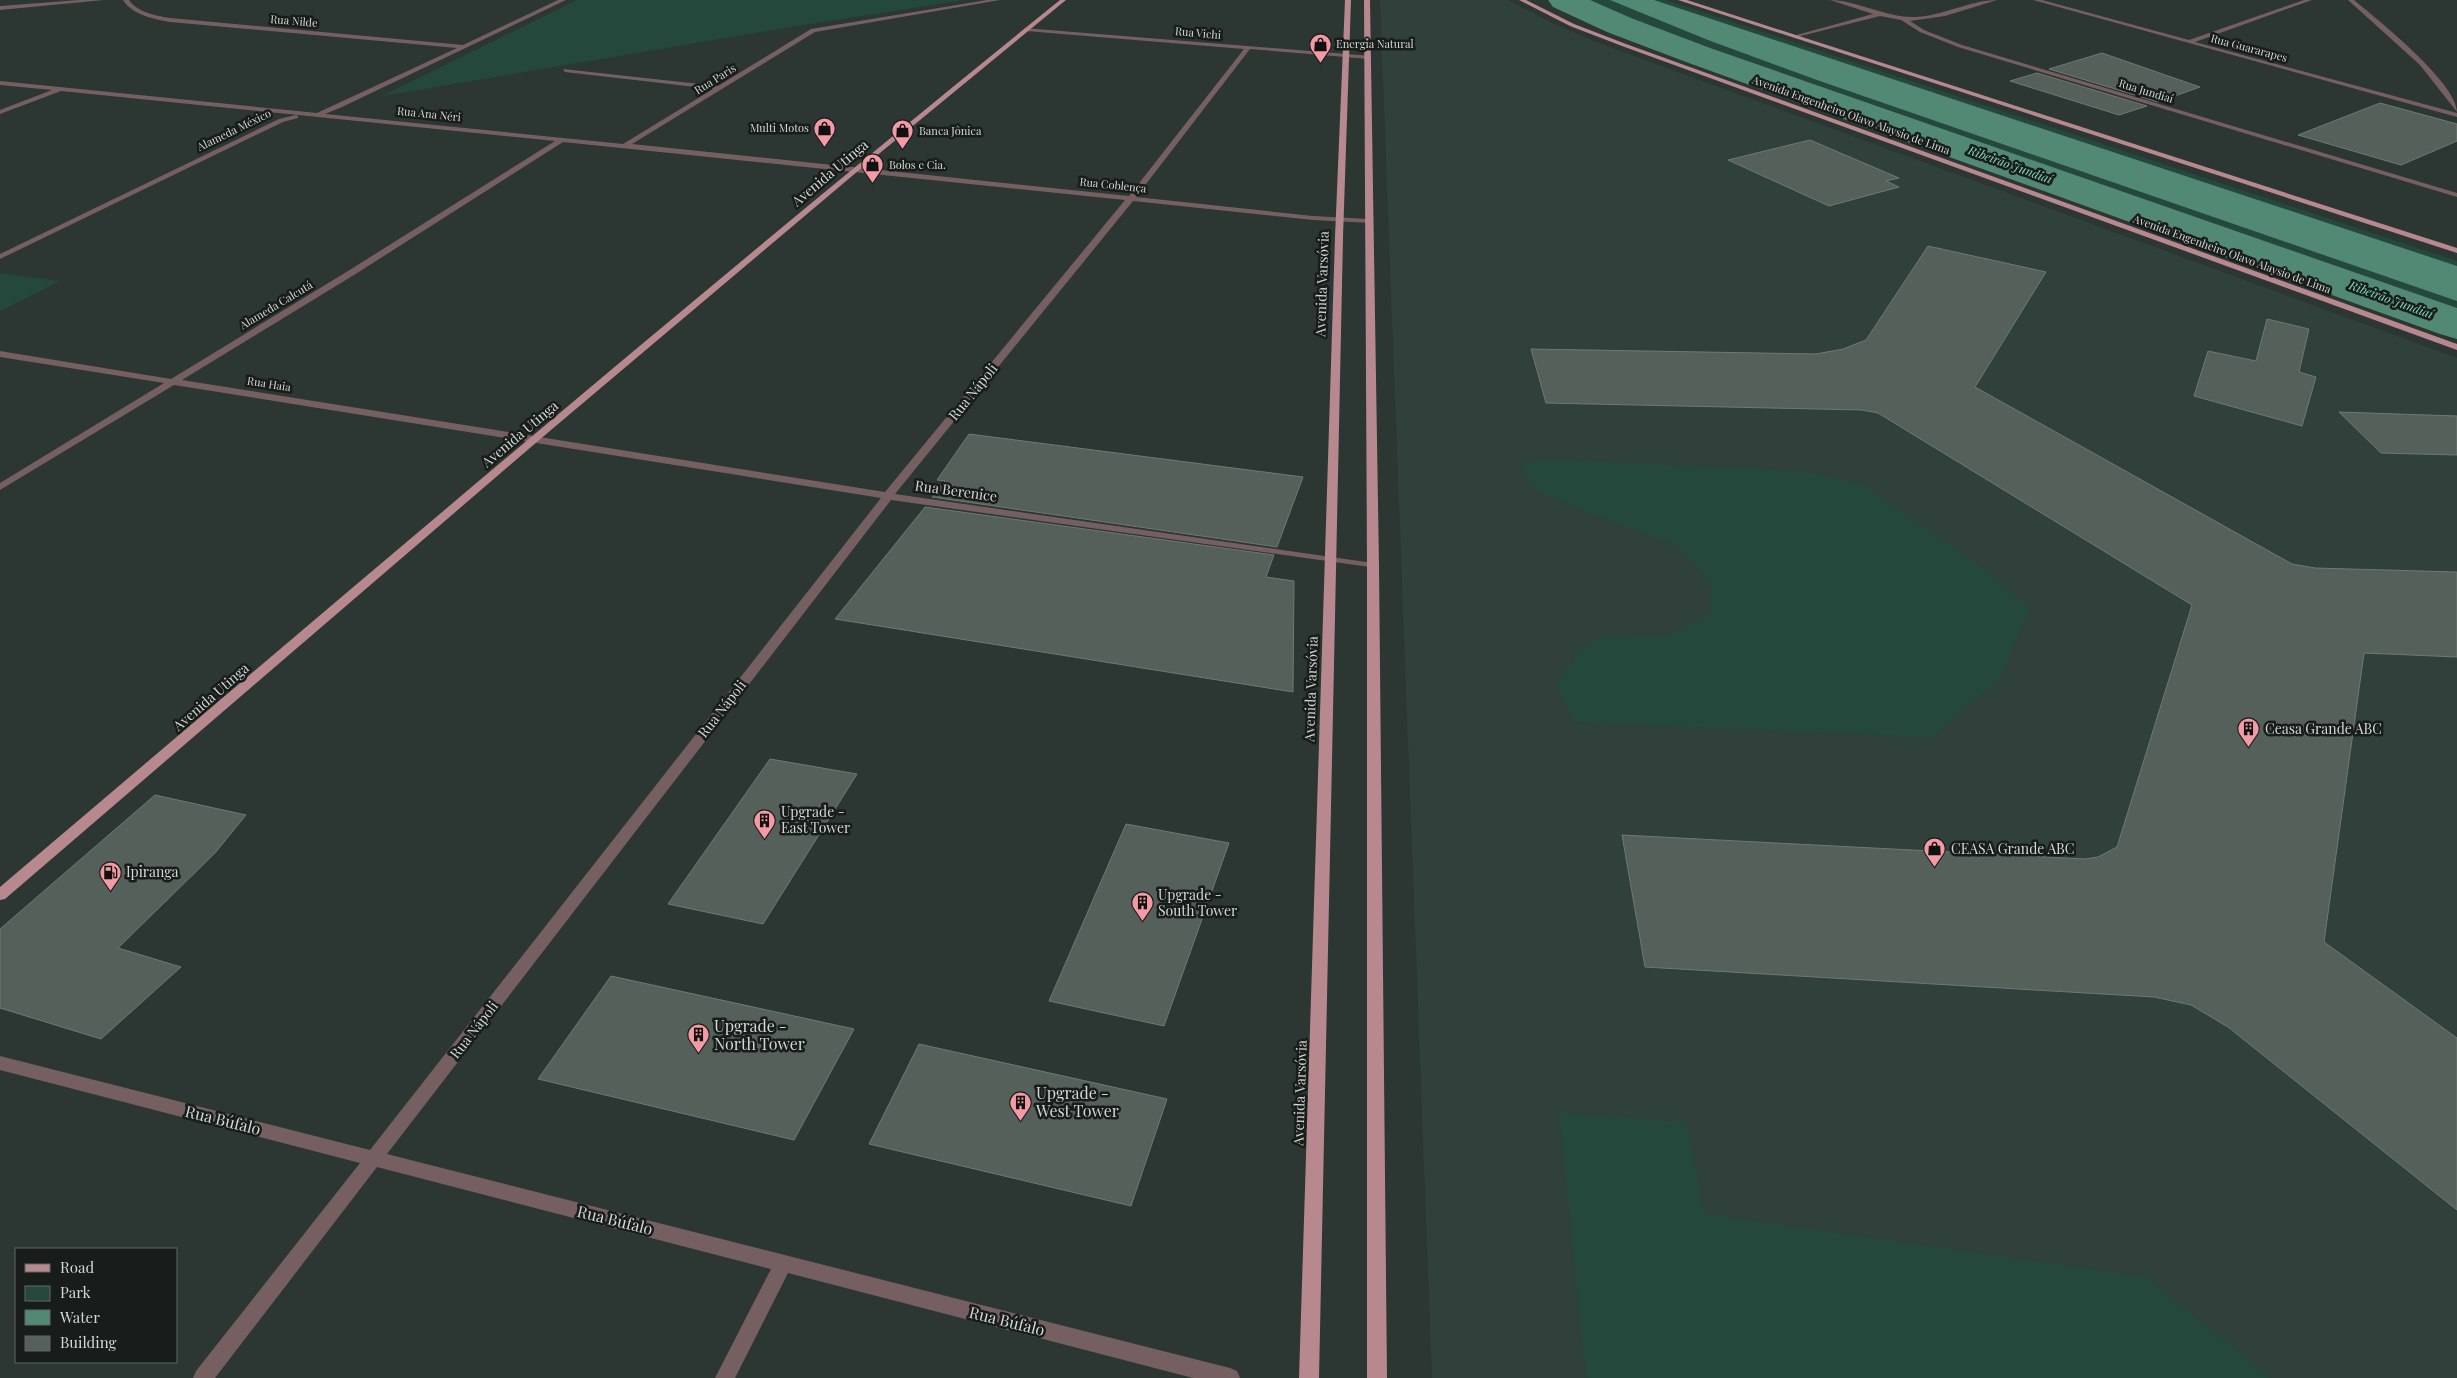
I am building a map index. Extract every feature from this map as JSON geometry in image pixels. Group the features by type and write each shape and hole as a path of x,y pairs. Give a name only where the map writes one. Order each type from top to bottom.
{"main road":[{"name":"Avenida Utinga","path":"0,896 534,439 855,169 1063,0"},
{"name":"Avenida Varsóvia","path":"1309,1378 1330,562 1348,0"},
{"path":"1367,0 1373,566 1377,1378"},
{"name":"Avenida Engenheiro Olavo Alaysio de Lima","path":"1522,0 1572,25 1624,45 2457,347"},
{"path":"1681,0 2457,251"}],"street":[{"path":"0,8 101,0"},
{"name":"Rua Nilde","path":"126,0 129,5 152,16 164,19 467,47"},
{"name":"Alameda México","path":"0,257 281,120 313,115 340,106 563,0"},
{"name":"Rua Paris","path":"626,145 814,30 997,0"},
{"name":"Rua Jundiaí","path":"1833,0 1902,18 1922,32 1960,46 2457,195"},
{"path":"1902,18 1928,18 1994,0"},
{"name":"Rua Guararapes","path":"2036,0 2457,115"},
{"path":"2188,42 2309,0"},
{"path":"2351,0 2403,44 2447,92 2457,110"},
{"path":"1795,37 1881,14"},
{"name":"Rua Vichi","path":"1026,29 1369,57"},
{"name":"Rua Nápoli","path":"203,1378 375,1159 888,496 1131,198 1248,47"},
{"path":"565,70 721,88"},
{"name":"Rua Ana Néri","path":"0,83 855,169"},
{"path":"0,112 60,89"},
{"name":"Alameda Calcutá","path":"0,486 351,273 563,139"},
{"name":"Rua Coblença","path":"855,169 1340,221 1368,221"},
{"name":"Rua Haia","path":"0,354 534,439"},
{"name":"Rua Berenice","path":"534,439 888,496 1330,562 1373,566"},
{"name":"Rua Búfalo","path":"0,1063 1230,1378"},
{"path":"725,1378 783,1264"}],"shaded area":[{"name":"CEASA Grande ABC","path":"1380,0 1508,0 1552,23 1599,43 2457,358 2457,1378 1432,1378"}],"green space":[{"path":"577,0 965,0 785,28 382,96"},
{"path":"1572,0 1666,0 2457,261 2457,317 1663,37"},
{"path":"0,273 60,281 0,311"},
{"path":"1540,459 1801,471 1862,484 1986,570 2030,609 2000,678 1933,737 1575,722 1556,686 1579,651 1601,637 1669,636 1711,613 1712,585 1678,546 1571,506 1537,490 1521,466"},
{"path":"1559,1113 1686,1122 1705,1214 2145,1277 2271,1378 1586,1378"}],"water":[{"path":"1610,0 1654,0 2457,266 2457,301 1817,80 1708,40"}],"building":[{"path":"2102,53 2200,87 2158,102 2049,69"},
{"path":"2037,73 2147,106 2119,115 2010,81"},
{"path":"2380,103 2457,124 2457,141 2401,165 2298,135"},
{"path":"1810,140 1899,178 1886,181 1899,187 1829,206 1728,160"},
{"name":"Ceasa Grande ABC","path":"1928,246 2046,272 1975,387 2292,564 2315,568 2457,572 2457,657 2364,653 2324,942 2457,1038 2457,1210 2228,1027 2191,1005 2154,997 1645,967 1622,835 2085,859 2098,857 2117,847 2192,605 1878,413 1862,410 1546,403 1531,349 1816,354 1843,349 1866,340"},
{"path":"2267,319 2309,329 2299,372 2316,377 2302,426 2194,396 2208,351 2256,361"},
{"path":"2339,412 2457,416 2457,455 2381,453"},
{"path":"969,434 1303,477 1277,547 932,497 945,481 937,480"},
{"path":"925,507 1274,555 1266,577 1294,581 1293,692 835,619"},
{"name":"Upgrade - East Tower","path":"770,759 857,774 763,924 668,904"},
{"name":"Ipiranga","path":"155,795 246,815 215,853 118,948 181,967 101,1039 0,1008 0,929"},
{"name":"Upgrade - South Tower","path":"1126,824 1229,843 1164,1026 1049,1001"},
{"name":"Upgrade - North Tower","path":"611,976 854,1029 794,1140 538,1079"},
{"name":"Upgrade - West Tower","path":"919,1044 1167,1099 1131,1206 869,1144"}],"waterway":[{"name":"Ribeirão Jundiaí","path":"1564,0 1619,25 1698,55 2457,324"}],"place":[{"name":"Energia Natural","path":"1320,63"},
{"name":"Multi Motos","path":"825,147"},
{"name":"Banca Jônica","path":"903,150"},
{"name":"Bolos e Cia.","path":"873,184"},
{"name":"Ceasa Grande ABC","path":"2249,748"},
{"name":"Upgrade - East Tower","path":"765,839"},
{"name":"CEASA Grande ABC","path":"1935,868"},
{"name":"Ipiranga","path":"110,891"},
{"name":"Upgrade - South Tower","path":"1142,922"},
{"name":"Upgrade - North Tower","path":"698,1054"},
{"name":"Upgrade - West Tower","path":"1020,1121"}]}
